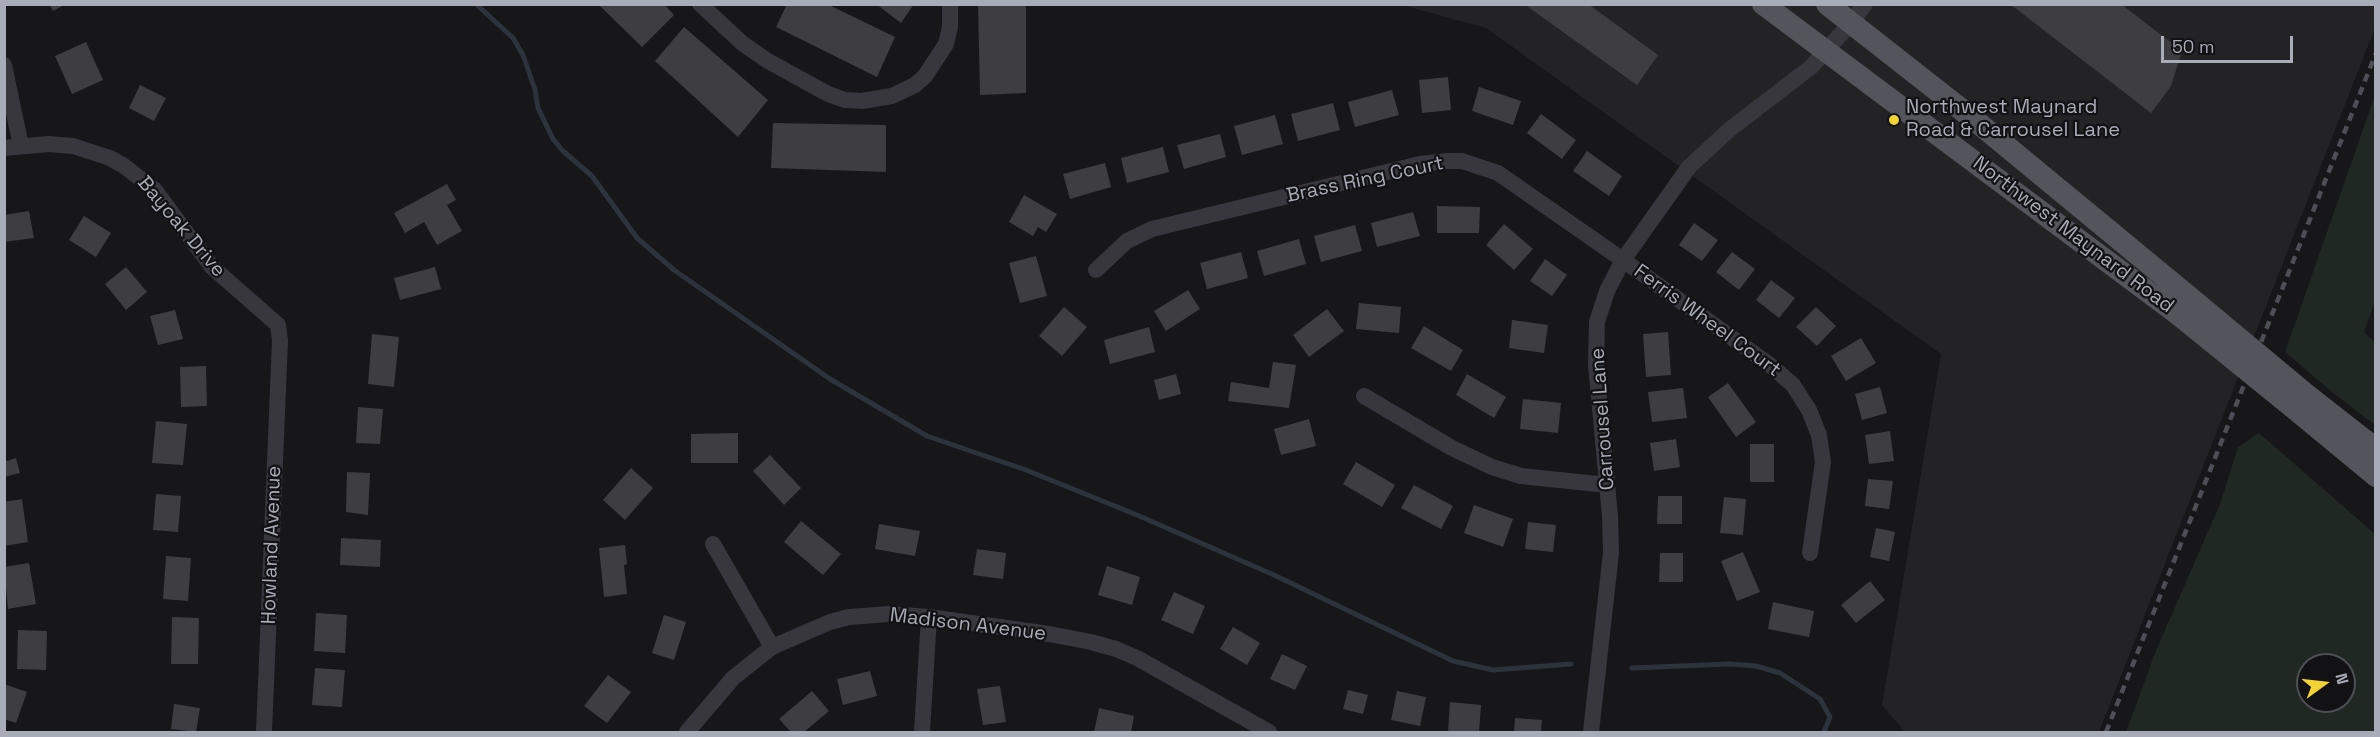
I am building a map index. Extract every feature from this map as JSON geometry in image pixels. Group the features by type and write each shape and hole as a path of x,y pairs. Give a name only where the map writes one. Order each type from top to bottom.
{"main road":[{"name":"Northwest Maynard Road","path":"1763,4 2184,305"},
{"name":"Northwest Maynard Road","path":"1827,4 1858,13 2184,305 2304,405 2376,476"},
{"name":"Northwest Maynard Road","path":"2304,405 2376,449"}],"street":[{"path":"700,4 742,43 787,73 828,94 845,100 862,101 892,96 915,85 925,76 946,44 950,27 950,4"},
{"name":"Carrousel Lane","path":"1591,732 1611,553 1596,365 1597,322 1607,291 1623,260 1689,167 1729,130 1811,67 1858,13"},
{"path":"4,64 13,147"},
{"name":"Bayoak Drive","path":"13,147 72,146 110,158 138,175 166,204 212,267 278,325 280,358"},
{"name":"Brass Ring Court","path":"1096,270 1127,241 1152,229 1420,164 1447,160 1462,161 1498,173 1623,260"},
{"name":"Ferris Wheel Court","path":"1623,260 1770,366 1793,385 1809,410 1819,435 1823,462 1810,553"},
{"name":"Howland Avenue","path":"264,732 280,358"},
{"path":"1364,396 1452,448 1492,467 1521,476 1607,485"},
{"path":"713,544 772,647"},
{"name":"Madison Avenue","path":"687,732 733,678 772,647 809,629 849,617 889,614 929,617 1049,634 1116,649 1137,658 1269,732"},
{"path":"922,732 929,617"}],"shaded area":[{"path":"1402,5 2375,5 2375,28 2099,732 1905,732 1882,705 1941,354 1486,28"},
{"path":"2375,95 2375,301 2364,332 2375,342 2375,425 2285,352"},
{"path":"2259,433 2375,534 2375,732 2126,732 2155,653 2220,504 2238,447"}],"building":[{"path":"49,4 66,4 53,11"},
{"path":"598,4 664,4 674,15 642,47"},
{"path":"787,4 827,4 895,37 877,77 776,27"},
{"path":"876,4 914,4 901,23"},
{"path":"978,4 1026,4 1026,93 980,95"},
{"path":"1524,4 1588,4 1658,55 1637,85"},
{"path":"2010,4 2121,4 2182,51 2171,86 2151,113"},
{"path":"684,27 768,100 738,137 655,61"},
{"path":"86,42 103,80 72,94 55,56"},
{"path":"1448,77 1451,110 1422,113 1419,80"},
{"path":"140,85 166,98 154,121 129,108"},
{"path":"1479,87 1521,101 1513,125 1472,111"},
{"path":"1392,90 1399,115 1355,127 1348,102"},
{"path":"1333,103 1340,130 1298,141 1291,114"},
{"path":"1541,114 1576,140 1562,159 1527,133"},
{"path":"1275,115 1283,144 1242,155 1234,126"},
{"path":"773,123 886,125 886,172 771,168"},
{"path":"1220,134 1226,157 1184,169 1177,145"},
{"path":"1163,147 1169,172 1127,183 1121,158"},
{"path":"1587,151 1622,176 1609,196 1573,171"},
{"path":"1105,163 1111,187 1070,199 1063,174"},
{"path":"447,184 456,200 447,205 462,231 437,245 424,222 405,233 394,213"},
{"path":"1024,195 1057,214 1046,232 1038,227 1033,236 1009,222"},
{"path":"1437,206 1480,207 1479,233 1437,233"},
{"path":"29,211 34,238 4,242 4,215"},
{"path":"1413,212 1420,236 1377,247 1371,223"},
{"path":"84,216 111,233 96,257 69,240"},
{"path":"1694,223 1718,240 1702,261 1679,245"},
{"path":"1504,224 1533,249 1514,270 1486,245"},
{"path":"1355,225 1362,251 1321,262 1314,236"},
{"path":"1299,239 1306,264 1264,276 1257,251"},
{"path":"1241,252 1248,278 1207,289 1200,263"},
{"path":"1732,252 1755,269 1739,290 1716,272"},
{"path":"1036,256 1047,296 1020,303 1009,263"},
{"path":"1545,259 1567,275 1552,296 1530,281"},
{"path":"126,267 147,292 126,310 105,284"},
{"path":"435,267 441,289 400,300 394,278"},
{"path":"1771,280 1795,298 1779,318 1756,300"},
{"path":"1188,290 1200,309 1166,331 1154,311"},
{"path":"1359,303 1401,307 1399,333 1356,329"},
{"path":"1064,307 1087,327 1062,356 1039,336"},
{"path":"1816,307 1836,326 1817,346 1796,327"},
{"path":"1327,309 1344,331 1309,357 1293,335"},
{"path":"175,310 183,339 158,345 150,316"},
{"path":"1512,320 1548,325 1544,353 1509,348"},
{"path":"1424,326 1463,350 1451,371 1411,348"},
{"path":"1149,327 1155,352 1110,364 1104,340"},
{"path":"1668,332 1671,375 1646,377 1643,334"},
{"path":"372,334 399,337 394,387 368,384"},
{"path":"1861,338 1876,363 1846,381 1831,356"},
{"path":"1273,362 1296,365 1289,408 1228,401 1231,382 1269,388"},
{"path":"206,366 207,406 181,407 180,367"},
{"path":"1176,374 1181,394 1159,400 1154,380"},
{"path":"1467,374 1506,397 1494,418 1456,395"},
{"path":"1728,383 1756,422 1736,437 1708,397"},
{"path":"1880,387 1887,413 1862,420 1855,394"},
{"path":"1683,388 1687,418 1652,422 1648,392"},
{"path":"1523,399 1561,403 1558,433 1520,429"},
{"path":"358,407 383,409 380,444 356,443"},
{"path":"1309,419 1316,446 1281,455 1274,429"},
{"path":"156,421 187,424 183,465 152,463"},
{"path":"1890,431 1894,461 1869,464 1865,435"},
{"path":"738,433 738,463 691,463 691,434"},
{"path":"1676,439 1680,467 1654,471 1650,443"},
{"path":"1750,444 1774,444 1774,482 1750,482"},
{"path":"770,455 801,488 784,505 753,471"},
{"path":"4,456 7,461 16,458 20,473 4,477"},
{"path":"1356,462 1395,485 1382,507 1343,484"},
{"path":"631,468 653,488 625,520 603,500"},
{"path":"347,472 370,473 368,515 346,512"},
{"path":"1868,479 1893,481 1889,509 1865,506"},
{"path":"1414,485 1453,506 1441,529 1401,508"},
{"path":"156,494 181,496 178,532 153,530"},
{"path":"1658,496 1682,496 1682,524 1657,524"},
{"path":"1724,497 1746,499 1743,535 1720,533"},
{"path":"22,499 28,542 4,546 4,502"},
{"path":"1474,505 1513,519 1503,547 1464,533"},
{"path":"801,521 841,554 823,575 784,542"},
{"path":"1528,522 1556,525 1553,552 1525,549"},
{"path":"879,524 920,531 915,556 875,549"},
{"path":"1876,528 1895,532 1889,561 1870,557"},
{"path":"341,538 381,540 380,567 340,565"},
{"path":"625,545 627,564 624,565 627,594 604,597 599,548"},
{"path":"977,549 1006,553 1003,579 973,575"},
{"path":"1743,552 1760,592 1737,601 1721,561"},
{"path":"1660,553 1683,553 1683,582 1659,582"},
{"path":"166,556 191,558 188,601 163,599"},
{"path":"29,563 36,604 8,609 4,567"},
{"path":"1107,566 1140,577 1132,605 1098,595"},
{"path":"1870,581 1885,600 1856,623 1841,605"},
{"path":"1174,592 1205,606 1193,634 1161,620"},
{"path":"1773,602 1814,611 1809,637 1768,629"},
{"path":"316,613 347,615 345,653 314,651"},
{"path":"664,615 686,622 674,660 652,653"},
{"path":"172,617 199,618 198,664 171,664"},
{"path":"1233,627 1260,643 1247,665 1220,649"},
{"path":"18,630 47,631 46,670 17,669"},
{"path":"1282,654 1307,666 1295,690 1270,679"},
{"path":"315,668 345,670 342,707 312,705"},
{"path":"870,671 877,696 843,705 837,679"},
{"path":"608,675 631,692 607,723 584,706"},
{"path":"4,684 27,692 16,723 4,719"},
{"path":"1000,686 1006,722 983,725 977,689"},
{"path":"1348,690 1368,695 1363,714 1343,709"},
{"path":"812,691 829,711 804,732 791,732 779,719"},
{"path":"1397,691 1426,697 1420,726 1391,720"},
{"path":"1450,702 1481,705 1479,732 1448,732"},
{"path":"174,704 200,708 196,732 171,729"},
{"path":"1099,708 1134,716 1131,732 1094,732"},
{"path":"1515,718 1542,720 1541,732 1514,732"}],"waterway":[{"path":"476,4 513,38 523,55 535,90 538,108 553,139 563,151 592,176 637,238 674,270 830,379 927,436 1026,470 1137,515 1274,575 1453,661 1493,670 1571,664"},
{"path":"1632,668 1729,664 1756,666 1780,673 1820,699 1830,717 1824,732"}],"railway":[{"path":"2106,732 2376,53"}],"place":[{"name":"Northwest Maynard Road & Carrousel Lane","path":"1894,120"}]}
